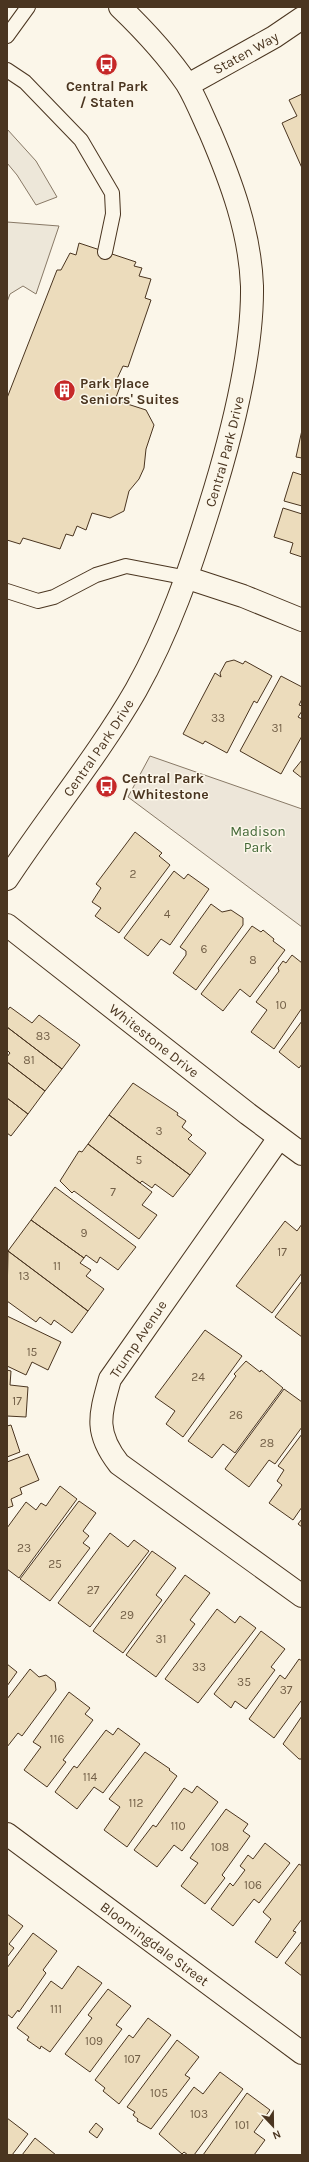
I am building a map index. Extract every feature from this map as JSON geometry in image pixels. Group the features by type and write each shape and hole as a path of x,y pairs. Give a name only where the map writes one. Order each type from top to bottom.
{"street":[{"name":"Central Park Drive","path":"7,879 96,755 136,689 170,623 188,578 214,494 236,408 250,327 252,286 248,253 234,192 188,85 160,49 120,7"},
{"name":"Staten Way","path":"188,85 274,37 302,18"},
{"path":"188,578 243,596 302,620"},
{"name":"Whitestone Drive","path":"7,925 279,1138 302,1154"},
{"name":"Trump Avenue","path":"279,1138 110,1379 100,1418 107,1449 119,1464 302,1596"},
{"name":"Bloomingdale Street","path":"7,1834 302,2053"}],"lane":[{"path":"7,36 28,7"},
{"path":"7,70 25,82 81,140 112,193 113,214 106,252"},
{"path":"7,591 38,601 54,597 96,575 126,566 188,578"}],"green space":[{"name":"Madison Park","path":"150,756 302,809 302,927 128,797"}],"shaded area":[{"path":"7,129 36,161 57,197 36,205 17,175 7,163"},
{"path":"7,222 59,226 36,294 23,286 10,294 7,302"}],"building":[{"path":"302,94 302,168 282,123 297,116 289,100"},
{"name":"Park Place Seniors' Suites","path":"79,243 136,262 134,266 142,268 139,276 151,279 145,298 151,300 128,367 123,366 116,381 121,384 115,400 146,410 154,425 146,449 144,468 139,479 129,491 124,511 110,518 92,513 86,530 77,526 73,536 66,534 60,549 23,538 20,544 7,540 7,398 57,270 61,270 70,253 76,255"},
{"path":"302,430 302,458 296,457"},
{"path":"293,472 302,475 302,506 284,501"},
{"path":"283,508 302,514 302,557 290,553 293,543 274,537"},
{"path":"234,660 243,664 245,661 272,676 257,703 254,701 227,753 205,741 203,744 183,734 215,673 221,677 220,673 226,662"},
{"path":"281,676 302,687 302,699 299,705 302,706 302,711 298,717 302,719 302,736 281,774 240,751"},
{"path":"302,760 302,778 293,771"},
{"path":"135,832 162,853 159,856 170,865 119,933 95,916 101,908 92,902 101,888 96,884"},
{"path":"174,871 184,879 188,874 209,889 170,945 161,939 148,956 124,938"},
{"path":"211,904 222,912 231,910 243,918 243,925 196,990 173,973 186,955 186,951 180,947"},
{"path":"252,926 261,932 263,930 274,939 273,941 285,950 250,997 240,989 223,1011 201,994"},
{"path":"292,955 302,963 302,1008 274,1049 251,1032 267,1010 256,1002 279,971 278,968 283,961 286,963"},
{"path":"10,1007 32,1023 39,1015 80,1045 62,1069 7,1027 7,1011"},
{"path":"302,1021 302,1064 299,1068 279,1052"},
{"path":"7,1027 62,1069 45,1091 7,1062 7,1057 10,1053 7,1050"},
{"path":"7,1062 45,1091 28,1114 7,1098"},
{"path":"133,1083 178,1113 177,1115 186,1121 182,1127 192,1135 188,1139 206,1153 190,1175 109,1115"},
{"path":"7,1098 28,1114 11,1136 7,1133"},
{"path":"109,1115 190,1175 173,1197 155,1184 152,1188 142,1181 140,1183 88,1144"},
{"path":"88,1144 152,1192 142,1205 157,1215 139,1239 74,1191 72,1193 60,1181 79,1151 82,1152"},
{"path":"55,1187 136,1247 118,1270 100,1257 97,1263 86,1255 84,1258 31,1220"},
{"path":"31,1220 84,1258 80,1263 91,1270 86,1276 104,1289 88,1311 8,1251"},
{"path":"285,1221 297,1231 302,1224 302,1273 272,1313 236,1286"},
{"path":"8,1251 88,1311 72,1333 54,1320 51,1325 40,1317 36,1322 7,1301"},
{"path":"302,1281 302,1337 275,1317"},
{"path":"7,1316 61,1342 48,1370 32,1362 26,1375 7,1366"},
{"path":"205,1330 242,1356 183,1437 166,1424 175,1411 155,1397"},
{"path":"246,1361 260,1372 261,1370 283,1388 235,1453 223,1444 212,1458 188,1441 236,1376 234,1374"},
{"path":"7,1370 11,1371 10,1385 28,1387 26,1417 7,1416"},
{"path":"284,1389 302,1402 302,1427 275,1464 269,1460 249,1487 225,1469"},
{"path":"11,1425 20,1452 7,1457 7,1426"},
{"path":"302,1434 302,1507 293,1520 269,1503 282,1485 277,1481 284,1470 278,1466"},
{"path":"28,1454 39,1480 20,1488 22,1494 11,1499 13,1506 7,1508 7,1462"},
{"path":"60,1486 77,1499 19,1578 7,1569 7,1528 26,1502 36,1510 41,1503 46,1506"},
{"path":"79,1501 96,1513 83,1531 89,1536 83,1543 90,1548 50,1601 20,1579"},
{"path":"302,1519 302,1527 298,1524"},
{"path":"110,1533 128,1547 134,1540 149,1551 90,1627 58,1603"},
{"path":"152,1551 176,1568 156,1595 162,1600 123,1653 93,1631"},
{"path":"185,1575 210,1593 190,1620 195,1624 156,1677 126,1655"},
{"path":"217,1609 235,1623 240,1616 256,1628 198,1703 165,1679"},
{"path":"261,1631 285,1649 271,1667 275,1670 246,1709 235,1701 231,1708 214,1694"},
{"path":"299,1659 302,1661 302,1702 301,1701 274,1738 249,1719 280,1675 285,1679"},
{"path":"7,1664 17,1672 7,1686"},
{"path":"30,1669 39,1677 46,1675 55,1682 56,1690 22,1736 18,1733 7,1747 7,1699"},
{"path":"69,1692 90,1708 85,1714 93,1720 63,1760 66,1762 47,1787 24,1770 41,1747 33,1742"},
{"path":"302,1716 302,1759 299,1759 283,1744"},
{"path":"118,1728 140,1744 103,1793 94,1787 77,1809 55,1792 74,1766 77,1768 106,1730 113,1735"},
{"path":"145,1752 170,1769 169,1770 177,1776 127,1847 104,1830 120,1807 109,1799"},
{"path":"197,1786 218,1802 182,1851 174,1845 157,1867 134,1850 153,1825 156,1827 184,1788 192,1793"},
{"path":"226,1809 248,1824 243,1831 250,1836 222,1875 225,1878 205,1904 181,1886 198,1863 190,1858"},
{"path":"265,1843 290,1863 259,1903 254,1899 233,1926 211,1909 230,1883 233,1886 245,1870 240,1866 248,1855 253,1859"},
{"path":"299,1864 302,1866 302,1919 293,1931 296,1932 277,1958 255,1942 271,1919 263,1912"},
{"path":"7,1914 23,1926 9,1944 14,1948 7,1957"},
{"path":"33,1933 57,1951 43,1970 46,1973 19,2012 18,2010 12,2018 7,2014 7,1968"},
{"path":"302,1941 302,1976 285,1963"},
{"path":"78,1966 102,1983 50,2052 41,2046 40,2049 27,2040 29,2037 17,2028 51,1981 62,1989"},
{"path":"108,1989 131,2006 116,2025 122,2029 90,2072 65,2054 92,2018 88,2015"},
{"path":"148,2018 171,2035 119,2104 103,2091 105,2088 95,2080 129,2035 133,2038"},
{"path":"177,2040 199,2057 185,2075 190,2078 151,2129 137,2121 138,2119 133,2115 135,2112 127,2107"},
{"path":"220,2072 243,2089 194,2155 188,2155 184,2152 182,2154 159,2134 194,2087 203,2094"},
{"path":"247,2093 270,2110 254,2132 265,2140 254,2155 203,2155"},
{"path":"7,2118 28,2134 12,2155 7,2155"},
{"path":"96,2123 103,2129 97,2138 89,2132"},
{"path":"35,2138 56,2155 22,2155"}],"place":[{"name":"Central Park / Staten","path":"107,64"},
{"name":"Park Place Seniors' Suites","path":"64,391"},
{"name":"Central Park / Whitestone","path":"107,786"}]}
